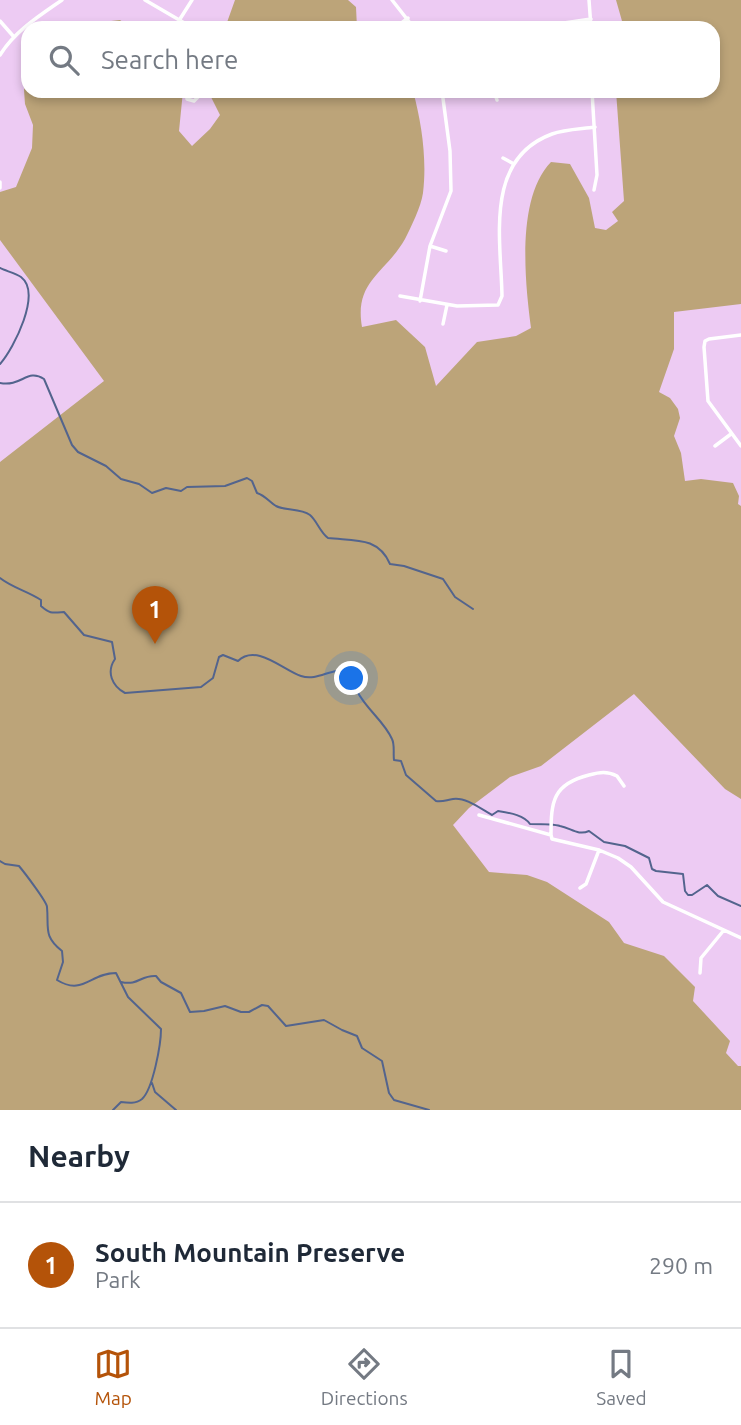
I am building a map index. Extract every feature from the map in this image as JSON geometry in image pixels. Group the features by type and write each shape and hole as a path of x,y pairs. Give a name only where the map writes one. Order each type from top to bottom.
{"street":[{"path":"32,21 62,0"},
{"path":"145,0 183,21"},
{"path":"180,19 192,0"},
{"path":"392,0 410,21"},
{"path":"577,21 591,19 589,0"},
{"path":"404,21 408,18"},
{"path":"0,21 14,37"},
{"path":"0,55 21,31"},
{"path":"420,301 430,246 446,205 452,180 443,98"},
{"path":"593,98 597,175 594,190"},
{"path":"400,296 447,305 498,304 502,296 500,199 503,185 514,164 525,150 553,133 595,127"},
{"path":"503,158 514,164"},
{"path":"0,182 0,188"},
{"path":"430,246 446,251"},
{"path":"443,324 447,305"},
{"path":"741,335 709,339 704,346 708,401 741,446"},
{"path":"715,446 731,434"},
{"path":"624,786 617,776 602,772 569,782 555,797 551,808 552,839 599,850 618,858 631,867 671,908 741,938"},
{"path":"479,815 551,835"},
{"path":"580,888 586,884 599,850"},
{"path":"701,972 701,958 724,930"}],"shaded area":[{"path":"235,0 348,0 356,7 357,21 228,21"},
{"path":"616,0 741,0 741,304 674,312 674,349 659,392 670,398 678,409 680,418 674,436 681,453 685,481 701,479 733,483 739,496 741,799 725,789 634,694 541,766 510,777 469,808 453,825 489,872 527,875 547,882 609,922 624,943 664,956 695,987 693,1001 730,1041 726,1053 741,1066 741,1110 0,1110 0,462 104,381 0,240 0,192 16,187 32,148 33,125 25,98 182,98 179,131 192,146 220,115 212,98 414,98 424,155 422,199 405,239 367,288 361,311 362,327 396,320 425,347 436,386 477,342 516,336 531,328 525,265 528,218 532,197 551,162 570,164 589,198 595,228 606,230 618,221 612,212 624,201 617,98 720,98 720,21 622,21"}],"waterway":[{"path":"0,268 21,277 27,285 29,295 24,320 0,364"},
{"path":"0,383 14,383 28,376 44,379 72,445 78,452 106,466 121,479 139,484 152,493 166,488 181,491 187,487 225,486 247,478 252,481 257,493 276,506 310,515 328,538 372,544 385,555 390,564 443,579 455,597 473,609"},
{"path":"0,578 41,600 41,606 47,610 54,613 64,612 84,635 112,642 115,659 111,669 112,678 117,687 125,693 201,687 213,678 219,657 223,655 238,661 245,656 261,656 308,677 342,671 352,677 357,691 389,733 394,760 401,761 406,775 436,801 458,799 492,815 498,811 520,816 530,824 557,825 581,833 589,831 604,842 625,846 649,858 652,869 656,871 683,874 688,895 707,885 718,896 741,906"},
{"path":"0,861 19,866 46,904 49,936 62,951 63,962 57,980 74,986 99,976 116,973 128,997 161,1029 156,1066 146,1094 137,1102 121,1102 113,1110"},
{"path":"121,982 132,983 156,976 161,982 181,993 190,1012 225,1006 249,1012 262,1005 268,1006 286,1026 324,1020 357,1036 362,1048 382,1061 389,1093 394,1100 429,1110"},
{"path":"152,1083 155,1092 176,1110"}],"place":[{"name":"South Mountain Preserve","path":"155,644"}]}
